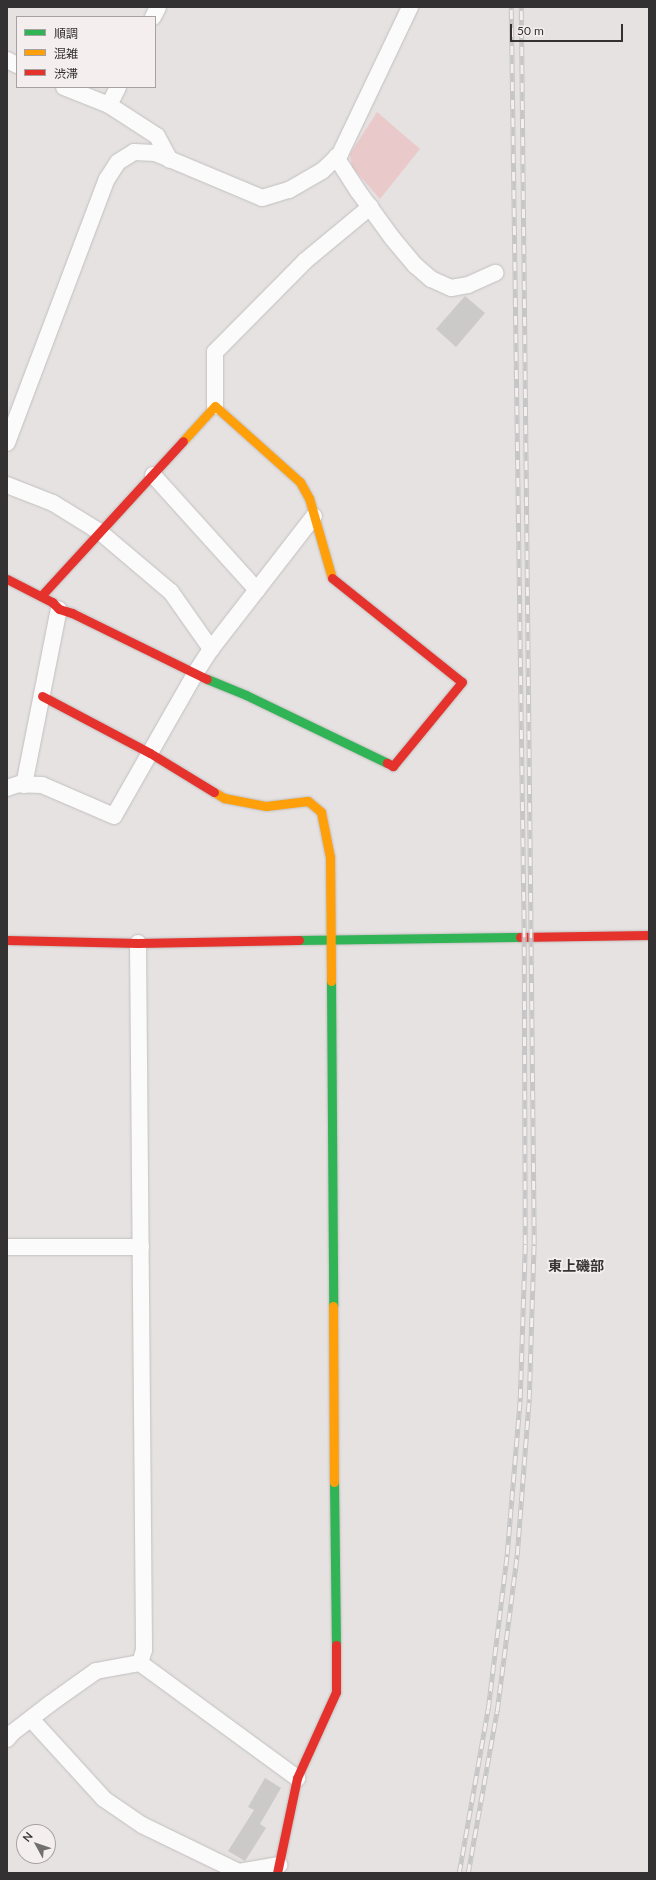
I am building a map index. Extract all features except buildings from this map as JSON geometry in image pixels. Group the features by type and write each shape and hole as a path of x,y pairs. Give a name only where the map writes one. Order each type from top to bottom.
{"street":[{"path":"154,16 158,7"},
{"path":"7,443 11,420 107,179 118,162 134,152 155,153 262,198 289,190 322,171 340,154 410,7"},
{"path":"7,60 16,64"},
{"path":"66,88 109,105 157,136 170,160"},
{"path":"109,105 118,88"},
{"path":"336,157 370,207 411,260 431,279 451,288 468,285 495,273"},
{"path":"41,596 215,406 216,352 305,261 370,207"},
{"path":"7,579 52,602 59,609 79,616 195,674 253,698 393,766 462,682 331,577 309,498 300,482 215,406"},
{"path":"153,474 257,590"},
{"path":"7,485 53,503 100,532 171,592 211,649"},
{"path":"7,788 19,784 42,785 114,816 195,674 211,649 314,516"},
{"path":"24,785 59,609"},
{"path":"31,1719 104,1799 142,1825 239,1872 278,1869 297,1778 336,1692 330,857 321,812 308,801 266,806 224,798 150,753 42,696"},
{"path":"7,940 138,943 649,934"},
{"path":"138,943 144,1650 140,1664"},
{"path":"7,1247 140,1247"},
{"path":"7,1739 31,1719 96,1671 140,1664 297,1778"}],"shaded area":[{"path":"377,112 420,149 380,199 352,167 350,154"}],"railway":[{"path":"459,1873 488,1709 507,1554 520,1398 525,1244 524,937 511,7"},
{"path":"468,1873 497,1711 517,1555 529,1399 534,1244 521,7"}],"traffic: fast":[{"path":"207,679 246,695 387,763"},
{"path":"299,940 520,937"},
{"path":"331,981 333,1306"},
{"path":"334,1482 336,1645"}],"traffic: slow":[{"path":"183,441 215,406 300,482 309,498 332,578"},
{"path":"214,792 224,798 266,806 308,801 321,812 330,857 331,981"},
{"path":"333,1306 334,1482"}],"traffic: jam":[{"path":"41,596 183,441"},
{"path":"332,578 462,682 393,766 387,763"},
{"path":"7,579 52,602 59,609 72,613 207,679"},
{"path":"42,696 150,753 214,792"},
{"path":"520,937 649,935"},
{"path":"7,940 138,943 299,940"},
{"path":"277,1873 297,1778 336,1692 336,1645"}],"district":[{"name":"東上磯部","path":"576,1266"}]}
